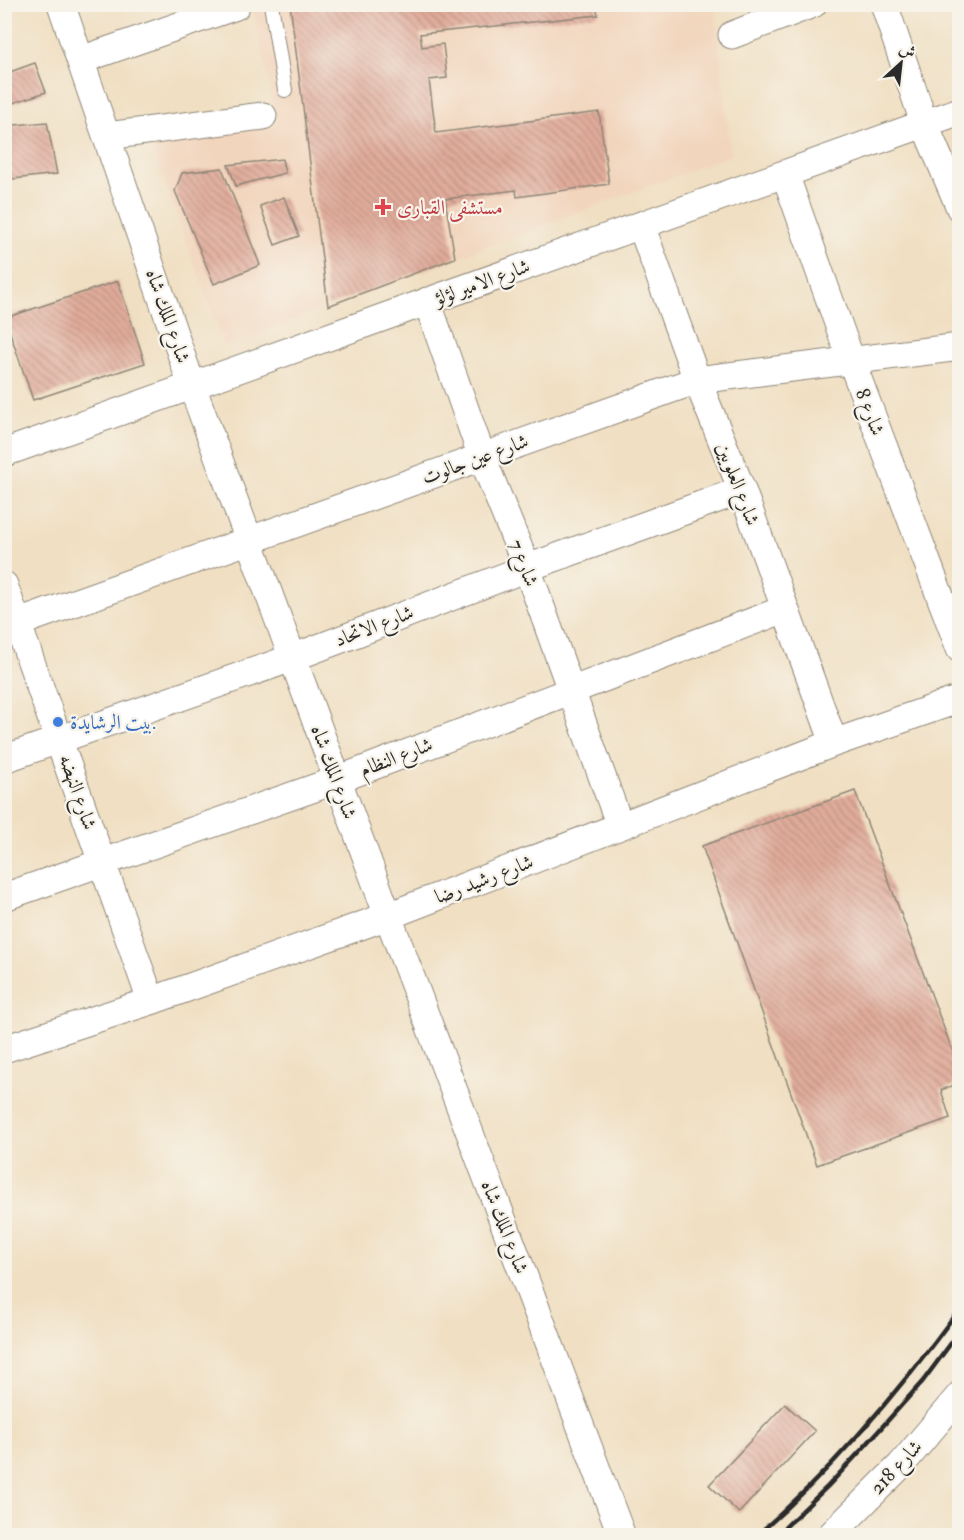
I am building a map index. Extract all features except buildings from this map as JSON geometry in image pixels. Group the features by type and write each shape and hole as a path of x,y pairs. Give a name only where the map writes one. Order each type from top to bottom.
{"street":[{"name":"شارع الملك شاه","path":"61,4 192,386 337,780 622,1536"},
{"path":"732,35 813,4"},
{"path":"884,4 924,123 960,208"},
{"path":"81,60 225,7"},
{"name":"شارع الامير لؤلؤ","path":"4,453 960,111"},
{"path":"107,136 263,116"},
{"name":"شارع 8","path":"785,174 851,360 960,649"},
{"name":"شارع العلويين","path":"642,225 697,380 742,490 834,743"},
{"name":"شارع 7","path":"427,301 482,457 527,568 620,826"},
{"name":"شارع عين جالوت","path":"12,626 697,380 960,347"},
{"name":"شارع الاتحاد","path":"4,759 292,657 742,490"},
{"name":"شارع النهضه","path":"4,585 12,626 60,739 150,1001"},
{"name":"شارع النظام","path":"4,897 337,780 785,609"},
{"name":"شارع رشيد رضا","path":"4,1049 150,1001 388,916 834,743 960,699"},
{"name":"شارع 218","path":"830,1536 901,1465 960,1395"}],"lane":[{"path":"271,4 285,90"}],"shaded area":[{"name":"مستشفى القبارى","path":"252,5 715,5 731,155 225,347 151,146 277,124"}],"railway":[{"path":"756,1536 839,1456 914,1369 960,1308"},
{"path":"776,1536 828,1486 866,1445 923,1381 960,1331"}],"place":[{"name":"مستشفى القبارى","path":"383,207"},
{"name":"بيت الرشايدة.","path":"58,722"}]}
